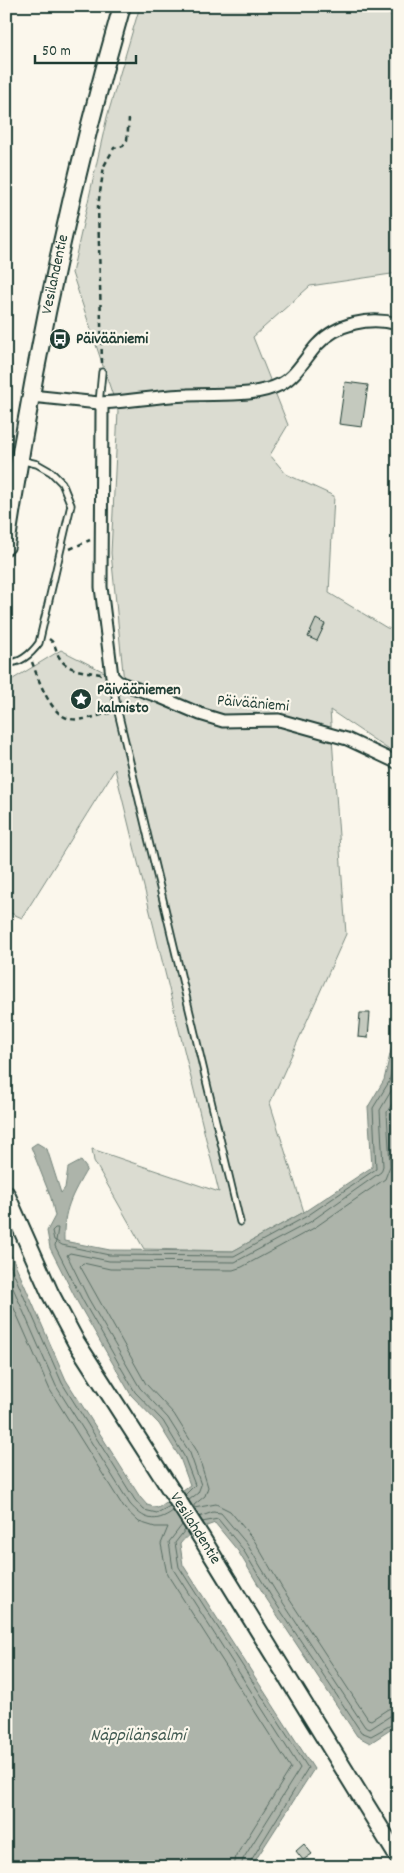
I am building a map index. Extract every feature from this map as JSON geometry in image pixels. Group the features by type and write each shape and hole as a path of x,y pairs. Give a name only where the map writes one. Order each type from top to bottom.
{"main road":[{"name":"Vesilahdentie","path":"6,545 19,460 52,284 99,84 122,6"},
{"name":"Vesilahdentie","path":"6,1194 50,1293 76,1342 201,1537 398,1857"}],"street":[{"path":"31,396 99,403 185,395 264,391 283,384 318,343 342,327 367,321 385,320 398,324"},
{"path":"99,403 102,408 101,588 112,676"},
{"name":"Päivääniemi","path":"112,676 118,682 223,721 280,720 347,739 398,763"}],"lane":[{"path":"99,403 102,372"},
{"path":"6,664 12,664 30,656 39,643 71,506 62,483 51,472 37,464 19,460"},
{"path":"112,676 118,712 240,1222"}],"path":[{"path":"102,372 98,206 104,166 114,148 123,146 127,140 129,119"},
{"path":"61,548 68,550 101,535"},
{"path":"41,633 55,643 58,656 70,668 112,676"},
{"path":"30,656 44,693 62,715 76,720 118,712"}],"shaded area":[{"path":"140,6 376,6 398,20 398,273 310,286 253,337 288,425 270,455 286,474 334,496 329,593 387,628 398,630 398,756 330,710 346,934 270,1103 304,1212 233,1251 144,1249 94,1161 92,1149 219,1192 115,769 22,918 6,911 6,690 13,679 61,650 124,682 111,553 118,411 72,273 107,117"}],"water":[{"name":"Näppilänsalmi","path":"398,989 398,1725 370,1743 357,1736 266,1598 238,1551 215,1523 191,1533 180,1544 183,1565 314,1769 251,1867 6,1867 6,1243 66,1380 140,1497 147,1505 158,1508 190,1485 180,1458 159,1424 131,1395 78,1303 50,1248 47,1231 55,1216 51,1198 31,1147 37,1143 47,1149 61,1193 65,1188 68,1168 81,1161 87,1169 67,1211 64,1241 110,1250 233,1251 304,1212 372,1167 368,1107 384,1080 397,1025 395,996"}],"building":[{"path":"345,382 368,385 362,427 339,424"},
{"path":"316,619 325,624 317,641 308,637"},
{"path":"360,1013 370,1013 368,1038 358,1037"},
{"path":"304,1844 312,1854 303,1860 296,1851"}],"place":[{"name":"Päivääniemi","path":"60,339"},
{"name":"Päivääniemen kalmisto","path":"81,699"}]}
